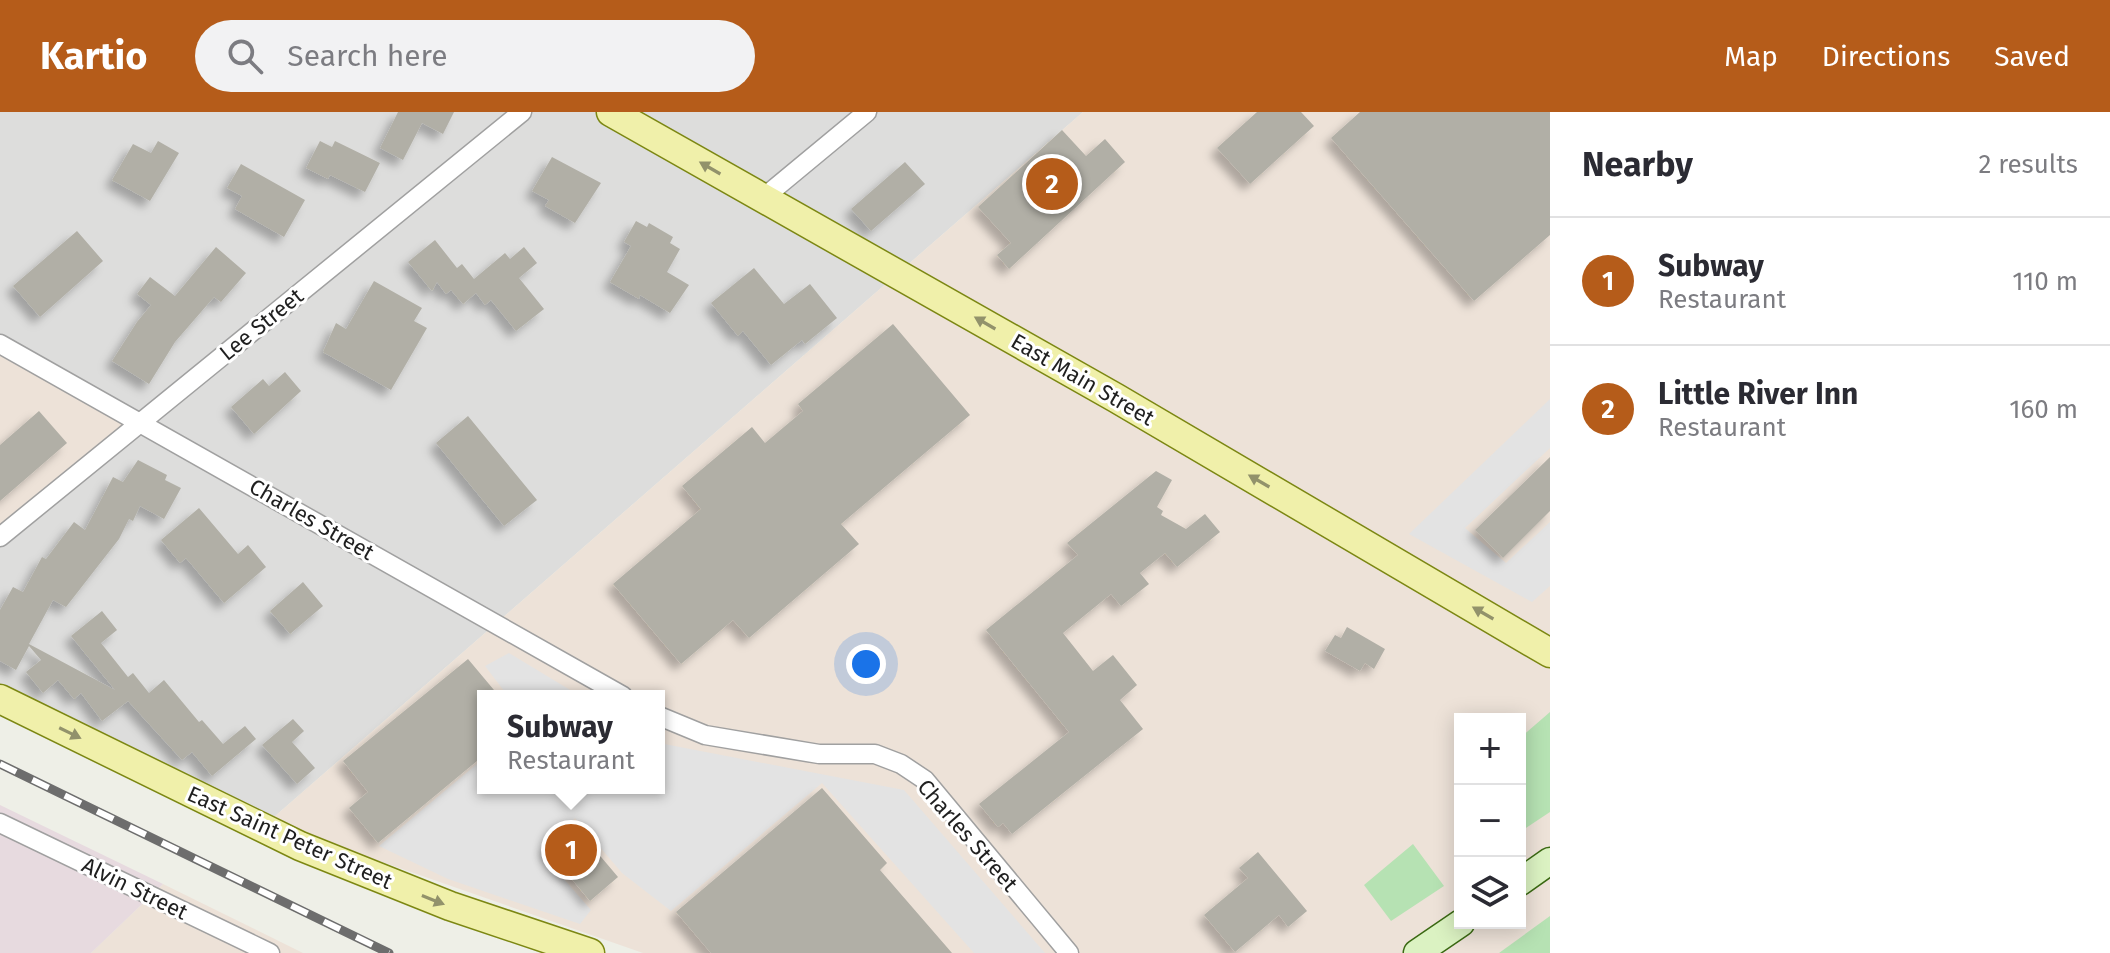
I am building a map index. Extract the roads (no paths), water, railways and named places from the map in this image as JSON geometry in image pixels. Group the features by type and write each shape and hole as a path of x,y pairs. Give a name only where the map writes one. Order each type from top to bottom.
{"main road":[{"name":"East Main Street","path":"611,112 1138,410 1550,653"},
{"name":"East Saint Peter Street","path":"0,699 300,846 450,906 590,953"},
{"path":"1526,878 1550,861"},
{"path":"1417,953 1454,928"}],"street":[{"name":"Lee Street","path":"0,537 522,112"},
{"path":"762,199 867,112"},
{"name":"Charles Street","path":"0,344 612,690"},
{"name":"Charles Street","path":"665,718 705,735 819,754 875,754 901,764 925,780 1069,953"},
{"name":"Alvin Street","path":"0,823 270,953"}],"railway":[{"path":"0,764 389,953"}],"place":[{"name":"Little River Inn","path":"1052,184"},
{"name":"Subway","path":"571,850"}]}
